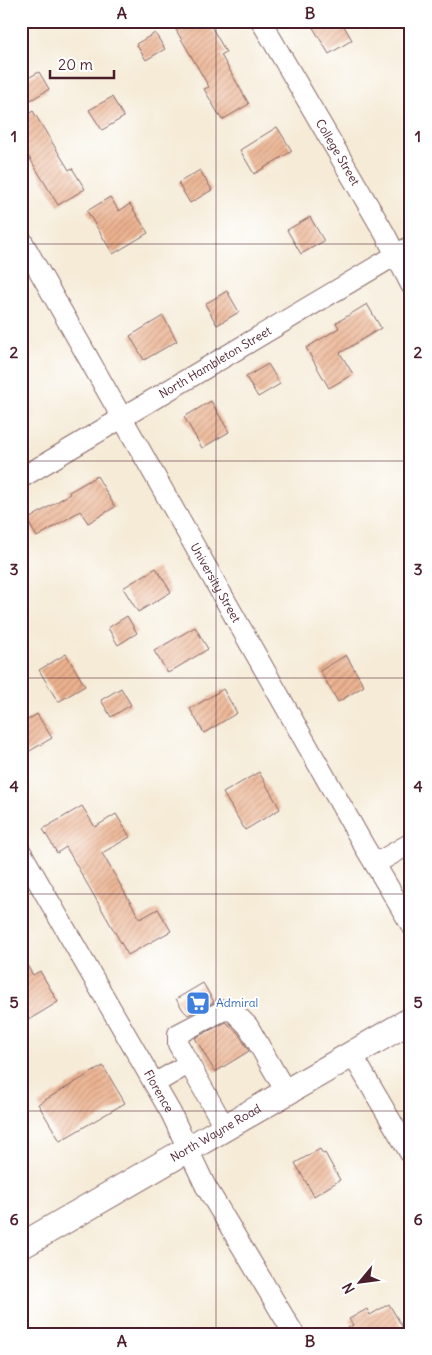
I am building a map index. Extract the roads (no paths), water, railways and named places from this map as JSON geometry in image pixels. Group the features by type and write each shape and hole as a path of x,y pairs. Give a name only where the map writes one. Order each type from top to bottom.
{"main road":[{"name":"North Wayne Road","path":"21,1246 411,1020"}],"street":[{"name":"College Street","path":"262,21 385,234 403,251 411,286"},
{"name":"University Street","path":"21,239 411,925"},
{"name":"North Hambleton Street","path":"21,478 403,251"},
{"path":"375,864 411,843"},
{"name":"Florence","path":"21,852 171,1113 205,1185 294,1334"},
{"path":"225,1128 178,1044 178,1034 224,1010 234,1011 248,1026 286,1092"},
{"path":"352,1054 411,1155"},
{"path":"154,1084 188,1064"}],"place":[{"name":"Admiral","path":"198,1003"}]}
